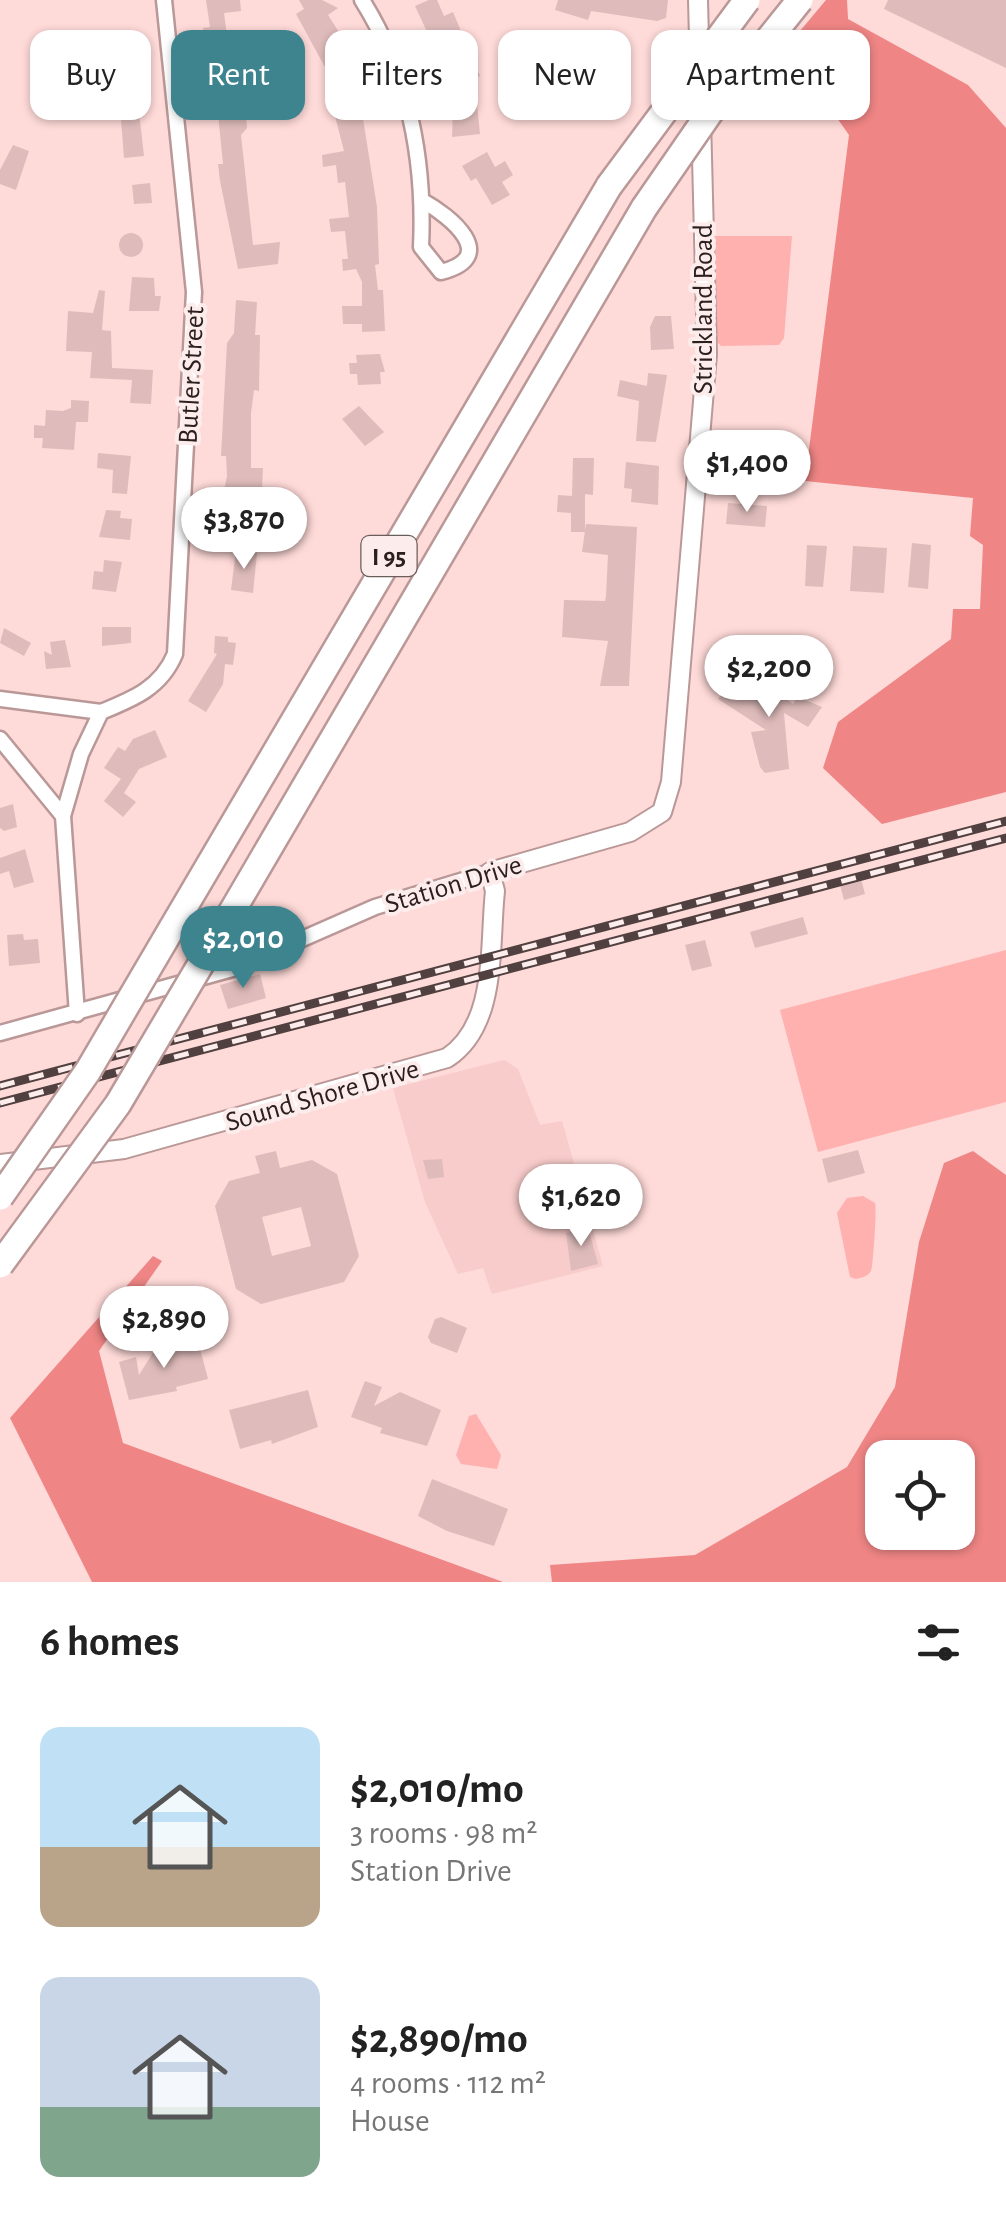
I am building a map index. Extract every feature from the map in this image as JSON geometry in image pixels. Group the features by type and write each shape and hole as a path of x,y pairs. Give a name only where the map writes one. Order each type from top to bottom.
{"highway":[{"name":"I 95","path":"0,1197 88,1071 610,186 747,0"},
{"name":"I 95","path":"0,1265 118,1104 644,208 711,111 800,0"}],"main road":[{"name":"Strickland Road","path":"669,797 707,354 698,0"},
{"name":"Station Drive","path":"490,872 641,828 657,818 669,797"},
{"name":"Sound Shore Drive","path":"0,1164 124,1148 447,1058 468,1040 483,1008 495,891 490,872"}],"street":[{"name":"Butler Street","path":"101,712 144,694 164,674 175,654 194,292 164,0"},
{"path":"362,0 400,70 423,200 421,247 441,272 458,268 466,257 467,236 456,220 423,200"},
{"path":"0,699 101,712 81,754 63,816 77,1014"},
{"path":"0,739 63,816"},
{"name":"Station Drive","path":"0,1034 236,968 374,906 490,872"}],"shaded area":[{"path":"762,0 847,0 848,19 868,30 770,30"},
{"path":"870,31 968,85 1006,128 1006,792 882,824 823,768 838,722 951,639 953,609 980,609 983,545 970,536 973,498 805,481 849,135 838,120 870,120"},
{"path":"715,236 792,236 784,338 779,345 721,346 717,342"},
{"path":"1006,950 1006,1102 818,1152 780,1010"},
{"path":"504,1060 518,1069 540,1125 562,1121 603,1266 492,1294 483,1268 458,1274 425,1202 393,1088"},
{"path":"973,1151 1006,1175 1006,1582 552,1582 550,1565 695,1555 847,1467 895,1387 919,1242 944,1163"},
{"path":"863,1196 875,1203 874,1249 871,1271 856,1279 850,1277 837,1213 847,1198"},
{"path":"153,1256 162,1261 99,1351 123,1443 503,1582 92,1582 10,1418"},
{"path":"476,1414 501,1455 497,1469 461,1464 456,1455 469,1416"}],"pier":[{"path":"757,0 826,0 801,30 765,30"}],"building":[{"path":"206,0 240,0 241,11 224,13 226,30 203,30 210,27"},
{"path":"299,0 322,0 338,8 328,15 338,30 325,30 325,67 296,14 304,9"},
{"path":"437,0 444,16 453,12 461,30 426,30 415,6"},
{"path":"558,0 668,0 666,18 657,21 591,11 588,20 555,10"},
{"path":"888,0 1006,0 1006,68 884,9"},
{"path":"478,114 480,134 452,137 453,120 478,120"},
{"path":"121,120 140,120 144,156 124,158"},
{"path":"219,120 246,120 247,128 241,135 253,245 280,242 278,264 238,269 220,181 218,164 223,164"},
{"path":"336,120 363,120 377,207 379,264 375,265 378,290 383,290 385,331 362,332 362,324 343,324 342,306 362,306 362,282 356,269 343,271 342,259 348,259 345,231 331,232 329,219 349,217 345,182 338,183 336,165 323,167 322,155 344,151"},
{"path":"13,145 29,151 16,190 0,184 0,170"},
{"path":"487,152 495,167 505,161 513,175 502,182 510,195 492,205 476,178 471,181 462,166"},
{"path":"150,183 152,203 134,204 132,185"},
{"path":"131,233 143,245 131,257 119,245"},
{"path":"132,277 154,278 155,296 161,296 159,311 129,311"},
{"path":"99,290 105,291 102,330 111,331 112,368 153,370 151,404 130,403 132,380 90,378 92,352 66,351 68,311 93,313"},
{"path":"236,300 257,302 255,335 260,335 259,391 254,390 251,413 251,468 263,468 261,509 244,509 243,526 217,524 227,476 226,456 221,456 227,343 234,333"},
{"path":"655,316 671,316 674,349 651,350 650,327"},
{"path":"380,354 385,372 380,372 381,384 358,385 357,374 350,374 349,363 357,363 356,355"},
{"path":"648,373 667,375 656,442 636,441 639,401 617,396 620,380 647,386"},
{"path":"71,400 89,401 88,422 76,422 74,450 42,448 43,438 34,438 34,425 45,426 46,410 71,408"},
{"path":"359,406 384,432 365,446 342,419"},
{"path":"98,453 131,456 127,494 112,493 113,470 97,468"},
{"path":"573,458 594,458 593,495 585,494 585,532 571,532 571,513 557,512 558,495 572,496"},
{"path":"626,462 659,466 658,505 631,502 632,489 624,488"},
{"path":"728,503 767,506 765,527 726,524"},
{"path":"106,510 121,511 120,518 132,519 130,540 99,537"},
{"path":"586,524 637,527 629,686 600,686 608,641 562,637 564,600 605,601 608,555 582,552"},
{"path":"912,543 931,545 928,589 908,587"},
{"path":"807,545 827,546 823,587 805,586"},
{"path":"853,546 887,548 884,593 850,591"},
{"path":"236,550 257,553 253,593 231,590"},
{"path":"104,560 122,562 116,592 92,589 94,571 103,572"},
{"path":"102,627 131,627 131,643 102,646"},
{"path":"4,628 31,643 24,656 0,643"},
{"path":"215,636 228,637 228,642 236,643 233,665 225,664 223,684 206,712 188,701 217,654"},
{"path":"65,640 71,667 46,669 44,651 52,655 50,642"},
{"path":"732,680 742,687 745,682 768,692 771,688 793,704 798,697 822,707 808,727 784,713 789,769 765,773 760,767 751,732 766,730 718,699"},
{"path":"155,730 167,757 139,769 124,793 136,802 123,817 104,801 121,779 104,768 118,747 125,751 133,739"},
{"path":"13,804 17,827 4,831 0,828 0,808"},
{"path":"25,849 34,882 14,888 9,871 0,874 0,858"},
{"path":"861,879 865,894 844,900 840,885"},
{"path":"803,917 808,934 755,948 750,932"},
{"path":"23,934 24,940 38,939 40,963 9,966 7,935"},
{"path":"705,940 712,966 692,971 685,945"},
{"path":"260,974 266,998 228,1009 220,985"},
{"path":"858,1150 865,1173 828,1183 822,1159"},
{"path":"276,1151 280,1168 312,1160 337,1174 359,1256 344,1282 261,1304 236,1289 215,1206 229,1181 260,1173 255,1156","holes":["301,1207 311,1246 272,1256 262,1217"]},
{"path":"442,1159 444,1177 428,1179 423,1160"},
{"path":"588,1227 598,1264 571,1271 566,1233"},
{"path":"441,1317 467,1328 457,1353 431,1343 428,1337 435,1319"},
{"path":"198,1341 208,1379 176,1387 177,1391 129,1400 119,1362 136,1357 139,1375 154,1351"},
{"path":"365,1381 382,1387 374,1406 400,1392 441,1410 427,1446 380,1433 382,1428 351,1417"},
{"path":"308,1390 318,1427 272,1444 271,1440 240,1449 229,1410"},
{"path":"432,1479 508,1509 494,1546 447,1531 418,1516"}],"railway":[{"path":"0,1086 1006,821"},
{"path":"0,1103 1006,838"}]}
